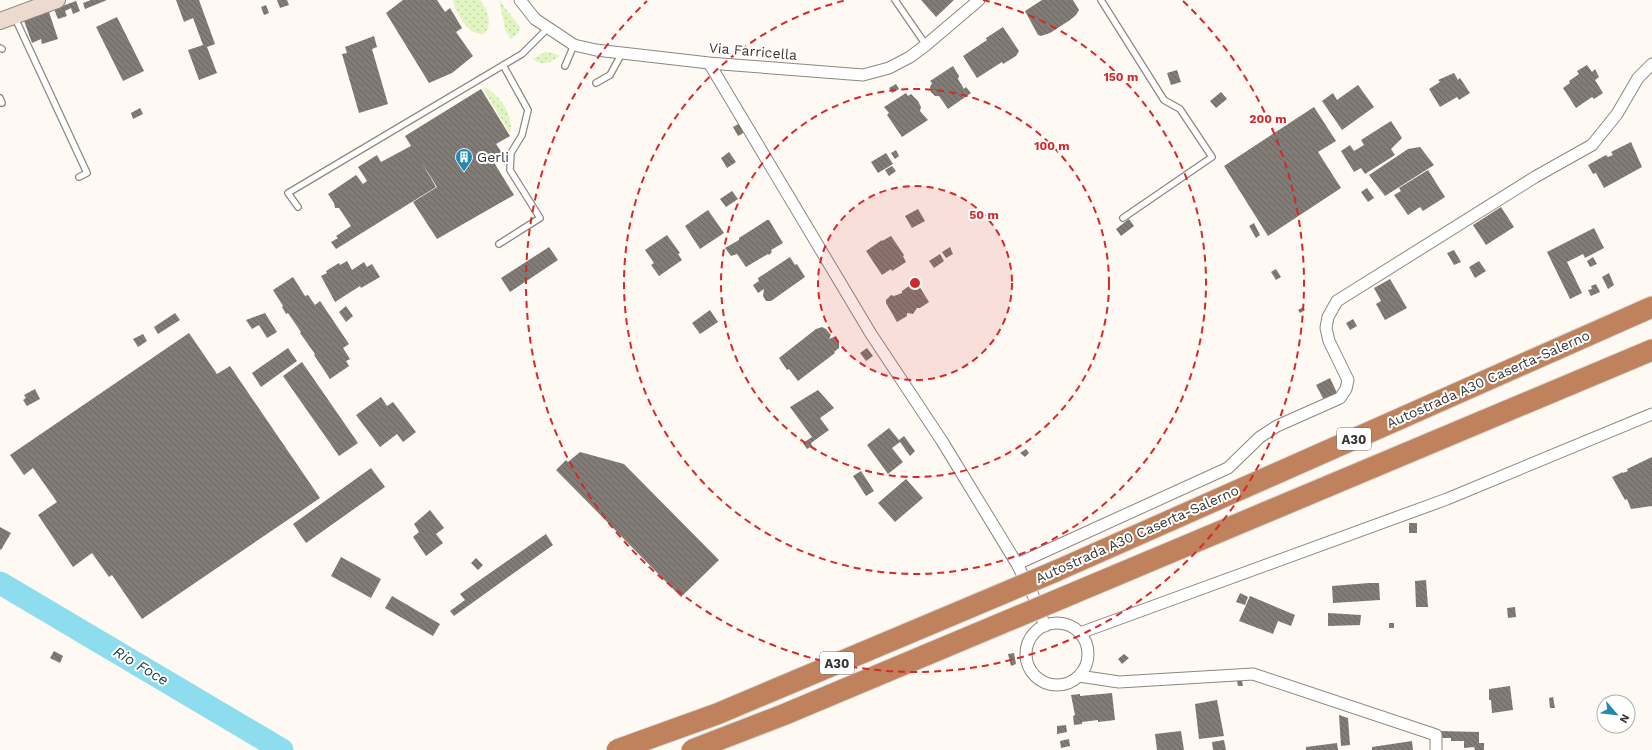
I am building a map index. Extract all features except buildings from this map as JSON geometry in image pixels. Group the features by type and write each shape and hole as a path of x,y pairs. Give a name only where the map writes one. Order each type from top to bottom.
{"highway":[{"name":"Autostrada A30 Caserta-Salerno","path":"617,750 717,714 1056,571 1652,306"},
{"name":"Autostrada A30 Caserta-Salerno","path":"692,750 783,715 1652,350"}],"main road":[{"path":"7,18 57,0"}],"street":[{"name":"Via Farricella","path":"520,0 535,19 574,45 622,53 709,63 863,75 889,68 910,57 979,0"},
{"path":"709,63 871,334 942,441 1017,564 1033,595 1045,626"},
{"path":"1017,564 1228,468 1260,437 1277,426 1340,398 1346,389 1348,380 1329,341 1326,328 1328,318 1337,301 1535,177 1592,145 1617,114 1638,78 1652,64"},
{"path":"1080,633 1447,499 1652,414"},
{"path":"1052,623 1062,623 1072,626 1080,633 1087,645 1088,659 1085,668 1079,676 1071,682 1060,685 1050,684 1040,680 1033,673 1028,664 1026,653 1028,643 1034,634 1052,623"},
{"path":"1079,676 1119,682 1254,674 1436,735 1436,750"}],"lane":[{"path":"895,0 926,45"},
{"path":"1100,0 1164,100 1180,109 1212,157 1123,218"},
{"path":"7,18 87,173 79,177"},
{"path":"298,208 288,193 522,54 548,28"},
{"path":"565,66 574,45"},
{"path":"596,83 610,75 622,53"},
{"path":"499,244 540,218 510,170 511,153 522,135 528,110 503,65"}],"green space":[{"path":"453,0 480,0 485,7 489,21 489,25 485,33 479,34 474,32 464,23 454,5"},
{"path":"499,0 520,27 519,32 511,39 505,30"},
{"path":"545,52 560,56 547,63 540,63 533,59"},
{"path":"485,87 504,105 511,124 511,131 509,132 483,88"}],"waterway":[{"name":"Rio Foce","path":"0,583 282,750"}],"place":[{"name":"Gerli","path":"464,172"}]}
